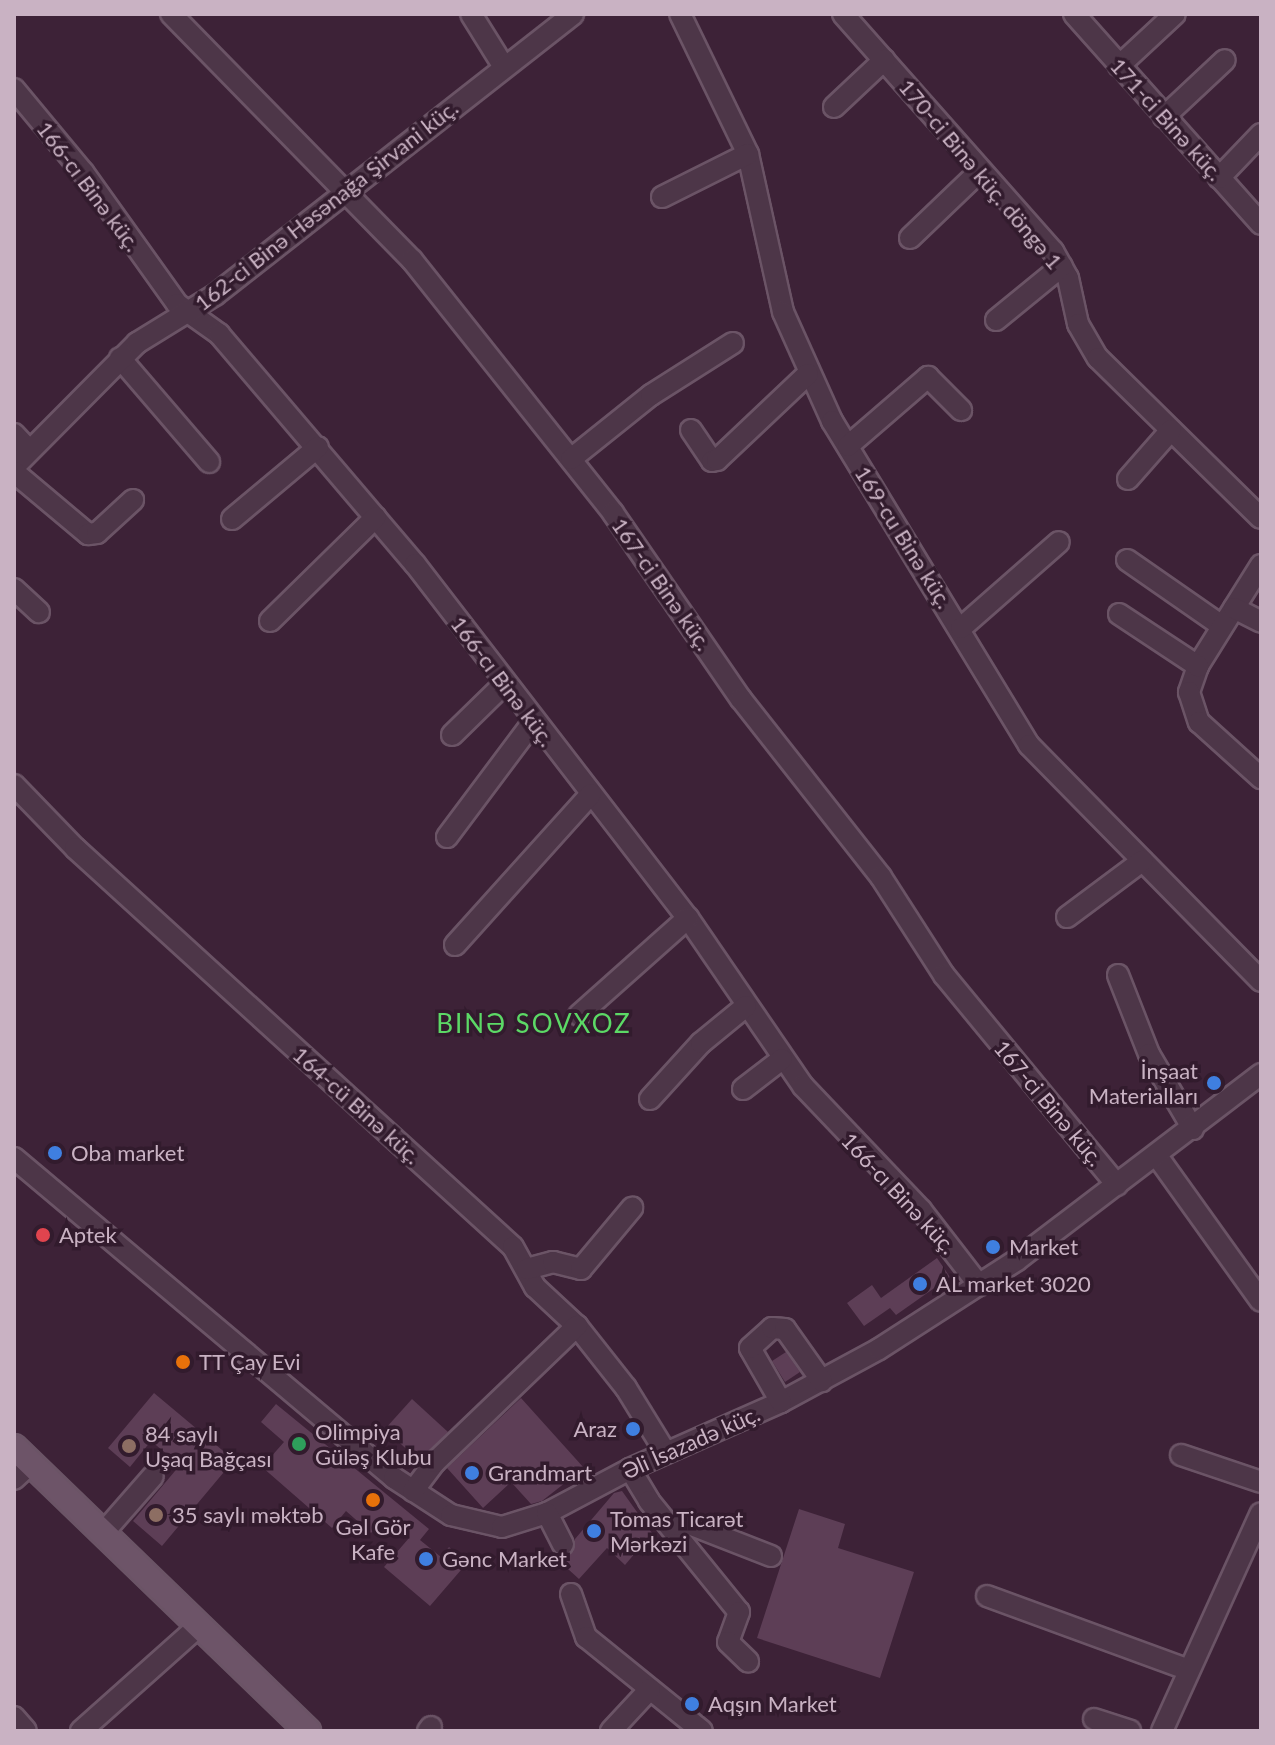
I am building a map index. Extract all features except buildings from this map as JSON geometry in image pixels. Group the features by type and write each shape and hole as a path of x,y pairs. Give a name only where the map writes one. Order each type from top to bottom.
{"main road":[{"path":"20,1463 104,1532 308,1731"}],"street":[{"name":"167-ci Binə küç.","path":"171,14 348,190 412,260 571,459 772,741 881,877 931,958 1117,1185"},
{"path":"471,14 504,67"},
{"name":"162-ci Binə Həsənağa Şirvani küç.","path":"14,470 21,442 120,358 187,312 348,190 573,14"},
{"name":"169-cu Binə küç.","path":"680,14 748,154 783,312 808,374 848,446 961,628 1029,745 1261,981"},
{"name":"170-ci Binə küç. döngə 1","path":"843,14 1062,266 1078,324 1092,349 1261,518"},
{"name":"171-ci Binə küç.","path":"1074,14 1260,220"},
{"path":"1119,66 1175,14"},
{"path":"834,107 884,60"},
{"path":"1164,117 1225,60"},
{"name":"166-cı Binə küç.","path":"14,89 187,312 219,334 376,517 503,685 688,918 782,1059 832,1120 921,1210 979,1285"},
{"path":"1219,178 1261,134"},
{"path":"662,197 748,154"},
{"path":"910,238 981,170"},
{"path":"996,320 1062,266"},
{"path":"571,459 651,395 733,343"},
{"path":"120,358 209,462"},
{"path":"691,430 712,461 717,460 808,374"},
{"path":"848,446 928,377 961,410"},
{"path":"1128,479 1171,430"},
{"path":"232,519 318,447"},
{"path":"14,470 88,534 97,533 133,500"},
{"path":"270,621 376,517"},
{"path":"961,628 1059,542"},
{"path":"1127,560 1222,626"},
{"path":"1261,565 1198,666 1189,692 1196,717 1261,778"},
{"path":"14,589 39,612"},
{"path":"1234,608 1261,622"},
{"path":"1119,614 1198,666"},
{"path":"452,735 503,685"},
{"path":"447,837 533,722"},
{"name":"164-cü Binə küç.","path":"14,785 75,848 513,1247 535,1287 577,1326 626,1388 666,1453"},
{"path":"455,945 591,794"},
{"path":"1067,917 1142,861"},
{"path":"579,1015 688,918"},
{"path":"1118,975 1149,1054 1193,1129"},
{"path":"650,1099 701,1043 746,1006"},
{"path":"743,1089 782,1059"},
{"name":"Əli İsazadə küç.","path":"14,1158 413,1491 451,1515 485,1526 520,1523 547,1513 630,1469 822,1381 979,1285 1157,1156 1261,1074"},
{"path":"1157,1156 1261,1301"},
{"path":"527,1269 553,1262 581,1269 632,1208"},
{"path":"413,1491 435,1462 577,1326"},
{"path":"781,1402 750,1348 772,1328 785,1329 822,1381"},
{"path":"1181,1455 1261,1482"},
{"path":"630,1469 739,1612 728,1642 748,1661"},
{"path":"104,1532 153,1476"},
{"path":"547,1513 563,1544"},
{"path":"1162,1731 1261,1513"},
{"path":"673,1525 689,1524 771,1556"},
{"path":"571,1594 586,1637 702,1731"},
{"path":"987,1596 1189,1670"},
{"path":"81,1731 200,1625"},
{"path":"611,1731 650,1689"},
{"path":"14,1717 26,1731"},
{"path":"1094,1719 1130,1731"}],"place":[{"name":"İnşaat Materialları","path":"1214,1083"},
{"name":"Oba market","path":"55,1153"},
{"name":"Aptek","path":"43,1235"},
{"name":"Market","path":"993,1247"},
{"name":"AL market 3020","path":"920,1284"},
{"name":"TT Çay Evi","path":"183,1362"},
{"name":"Araz","path":"633,1429"},
{"name":"Olimpiya Güləş Klubu","path":"299,1444"},
{"name":"84 saylı Uşaq Bağçası","path":"129,1446"},
{"name":"Grandmart","path":"472,1473"},
{"name":"Gəl Gör Kafe","path":"373,1500"},
{"name":"35 saylı məktəb","path":"156,1515"},
{"name":"Tomas Ticarət Mərkəzi","path":"594,1531"},
{"name":"Gənc Market","path":"426,1559"},
{"name":"Aqşın Market","path":"692,1704"}],"district":[{"name":"BINƏ SOVXOZ","path":"534,1024"}]}
